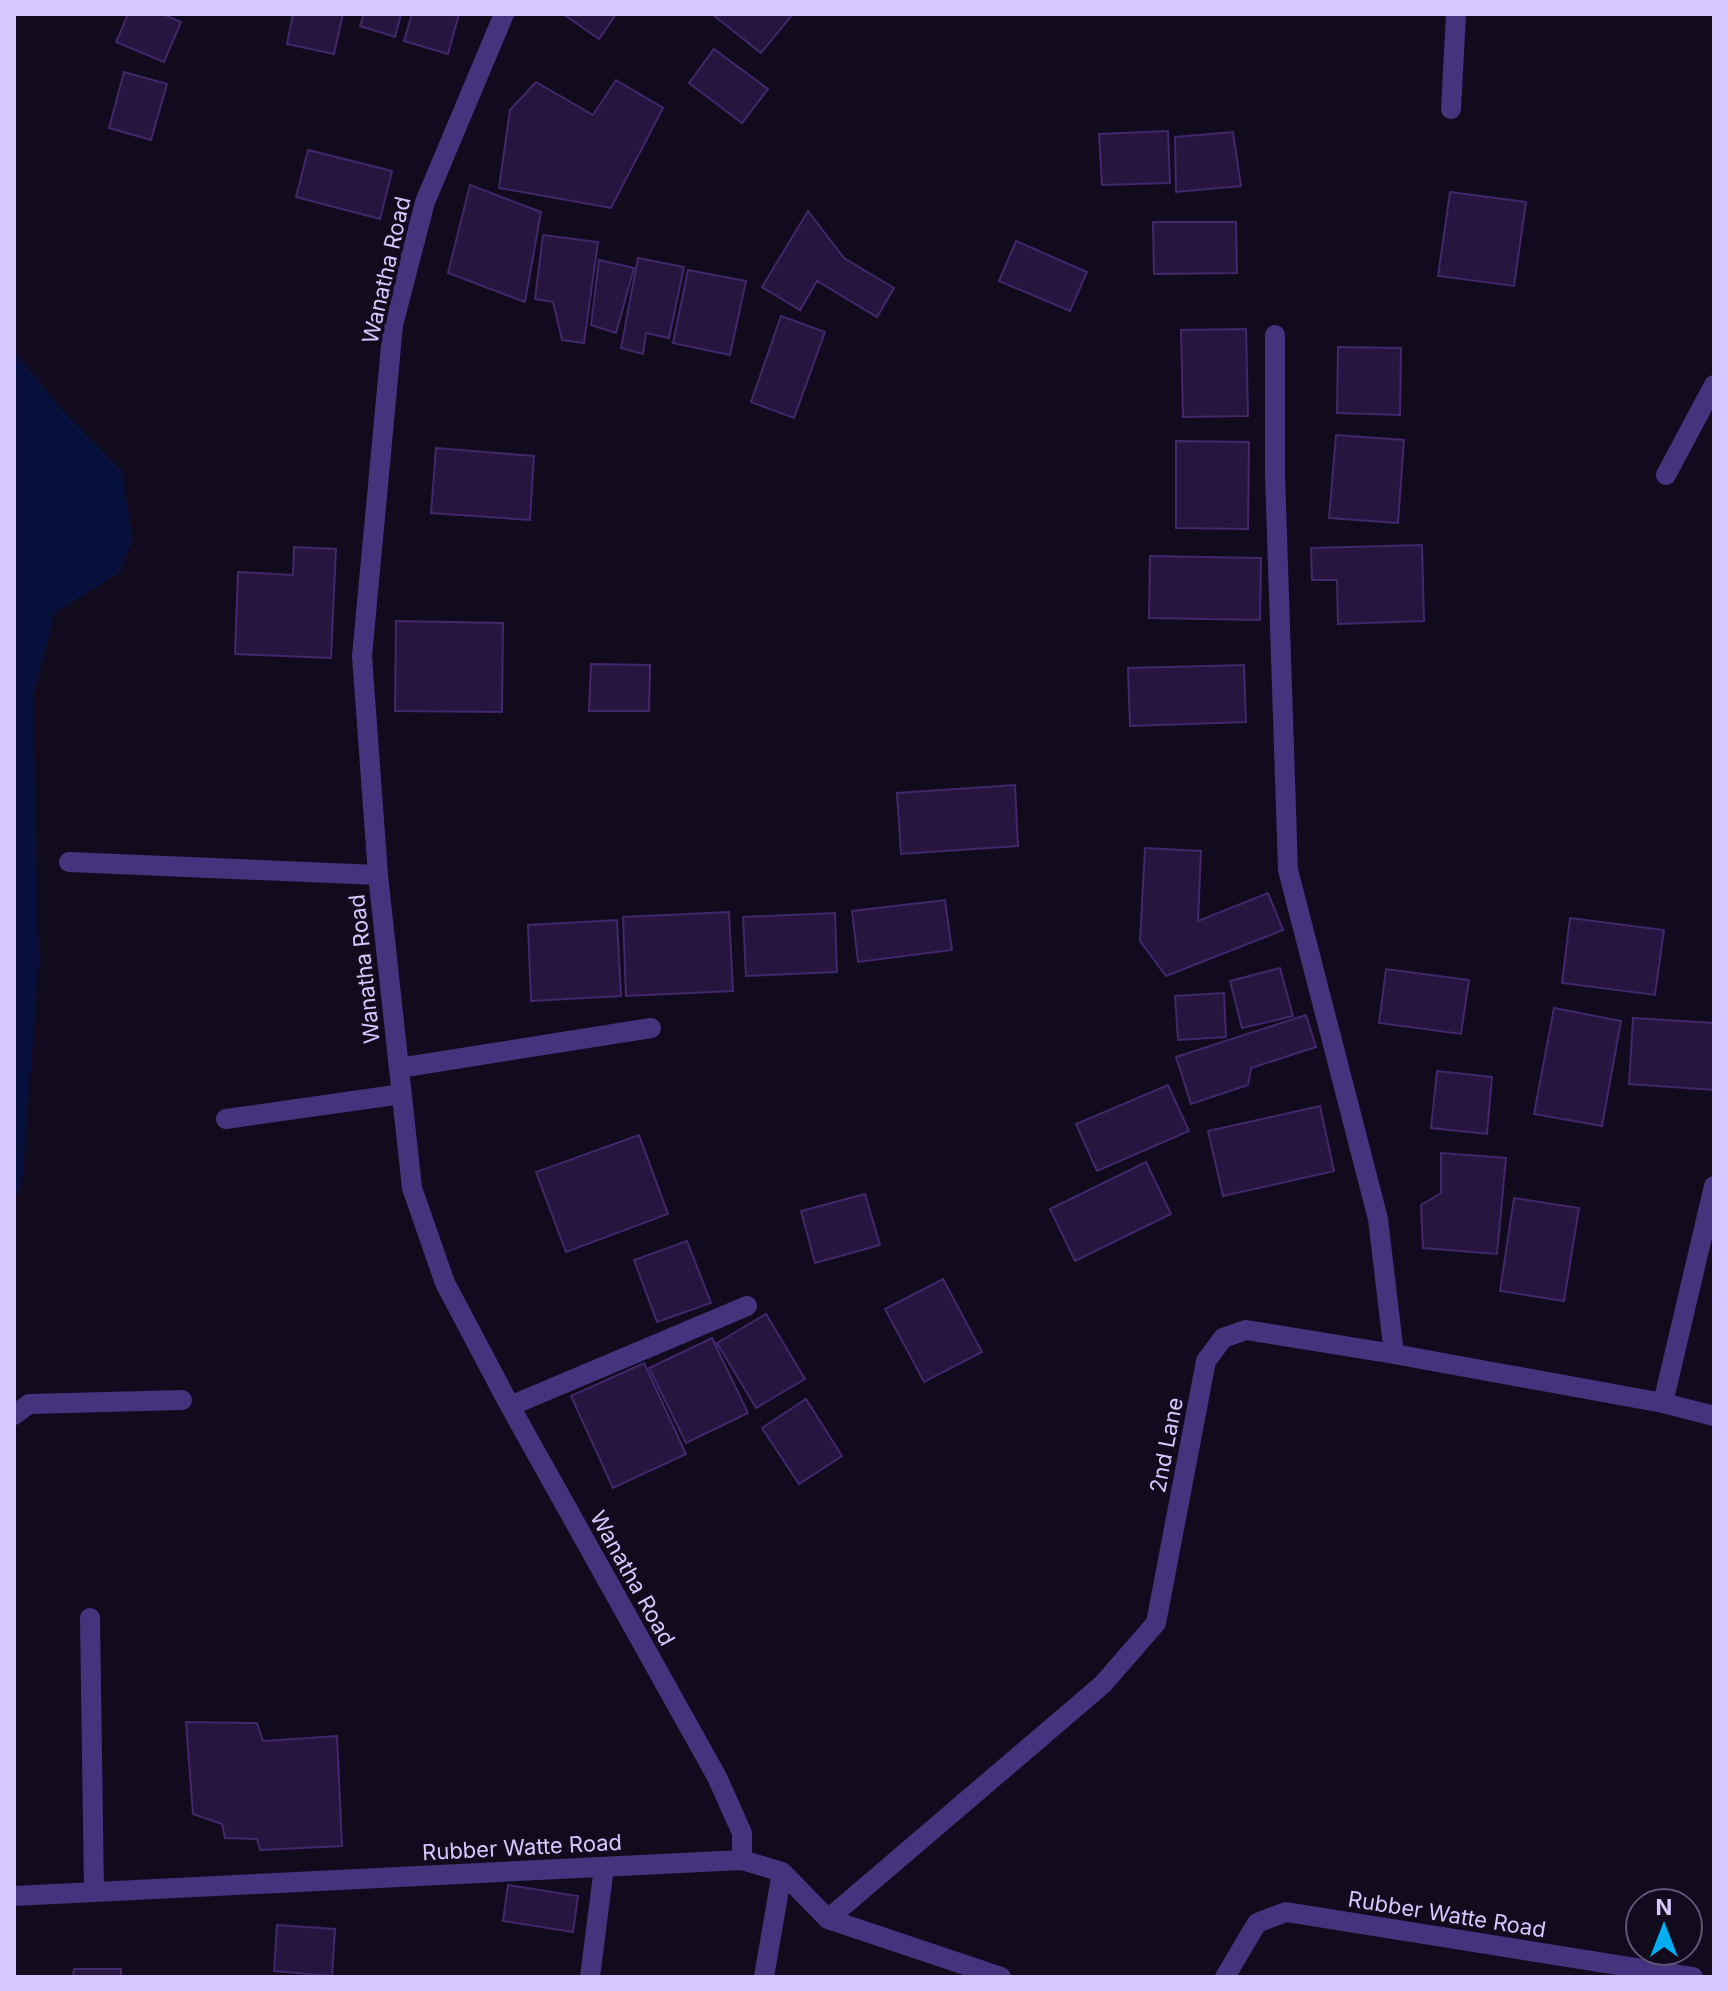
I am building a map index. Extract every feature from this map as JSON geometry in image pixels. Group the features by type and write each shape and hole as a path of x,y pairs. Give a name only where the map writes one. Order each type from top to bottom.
{"street":[{"name":"Wanatha Road","path":"504,14 425,202 393,325 362,656 378,875 412,1188 445,1283 717,1777 742,1833 742,1860"},
{"path":"1451,109 1456,14"},
{"path":"1275,335 1275,490 1288,870 1378,1219 1394,1354"},
{"path":"1666,475 1714,385"},
{"path":"69,862 378,875"},
{"path":"399,1068 651,1028"},
{"path":"226,1119 402,1094"},
{"path":"1663,1403 1714,1186"},
{"path":"510,1406 747,1306"},
{"name":"2nd Lane","path":"828,1919 1103,1684 1156,1623 1206,1361 1223,1338 1246,1330 1663,1403 1714,1416"},
{"path":"14,1415 29,1404 182,1400"},
{"path":"90,1618 94,1892"},
{"name":"Rubber Watte Road","path":"14,1896 742,1860 782,1872 828,1919 1001,1977"},
{"path":"590,1977 604,1867"},
{"path":"764,1977 782,1872"},
{"name":"Rubber Watte Road","path":"1225,1977 1257,1923 1286,1912 1693,1977"}],"shaded area":[{"path":"14,351 60,407 122,471 133,541 119,573 55,613 33,697 39,963 22,1185 14,1200"}],"building":[{"path":"128,14 163,14 181,22 164,62 116,42"},
{"path":"293,14 343,14 334,54 287,44"},
{"path":"364,14 401,14 395,37 360,26"},
{"path":"412,14 459,14 448,54 404,41"},
{"path":"563,14 616,14 599,39"},
{"path":"712,14 793,14 761,53"},
{"path":"714,49 768,89 742,123 689,83"},
{"path":"124,72 167,84 151,140 109,128"},
{"path":"616,80 663,108 611,208 499,188 510,110 536,82 593,115"},
{"path":"1168,131 1170,183 1102,185 1099,134"},
{"path":"1233,132 1241,186 1176,192 1175,137"},
{"path":"308,150 392,171 380,219 296,197"},
{"path":"470,185 541,212 525,302 448,273"},
{"path":"1450,192 1526,202 1514,286 1438,276"},
{"path":"808,211 844,258 894,288 877,317 817,281 800,310 762,287"},
{"path":"1153,222 1236,222 1237,273 1154,274"},
{"path":"543,235 598,242 584,343 562,340 553,302 535,299"},
{"path":"1016,241 1087,272 1070,311 999,281"},
{"path":"638,258 684,267 669,338 646,333 643,354 621,348"},
{"path":"599,260 634,268 616,333 591,325"},
{"path":"688,270 746,281 730,355 673,343"},
{"path":"781,316 825,332 794,418 751,402"},
{"path":"1246,329 1248,416 1183,417 1181,330"},
{"path":"1338,347 1401,348 1400,415 1337,413"},
{"path":"1336,435 1404,440 1398,523 1329,518"},
{"path":"1176,441 1249,442 1248,529 1176,528"},
{"path":"436,448 534,456 530,520 431,513"},
{"path":"1422,545 1424,621 1338,624 1337,580 1312,580 1311,548"},
{"path":"294,547 336,549 331,658 235,654 238,572 293,575"},
{"path":"1150,556 1261,558 1260,620 1149,618"},
{"path":"396,621 503,623 502,712 395,711"},
{"path":"591,664 650,665 649,711 589,711"},
{"path":"1244,665 1246,722 1130,726 1128,668"},
{"path":"1015,785 1018,846 901,854 897,793"},
{"path":"1145,848 1201,851 1198,921 1268,893 1283,930 1166,976 1140,941"},
{"path":"945,900 952,950 858,962 852,911"},
{"path":"729,912 733,991 626,996 623,917"},
{"path":"835,913 837,972 746,976 743,917"},
{"path":"1570,918 1664,930 1655,995 1562,983"},
{"path":"617,920 621,996 531,1001 528,925"},
{"path":"1280,968 1293,1016 1242,1028 1230,981"},
{"path":"1386,969 1469,980 1461,1034 1379,1023"},
{"path":"1224,993 1226,1037 1178,1040 1175,996"},
{"path":"1554,1008 1621,1021 1602,1126 1534,1114"},
{"path":"1306,1015 1316,1047 1251,1068 1248,1085 1191,1104 1176,1057"},
{"path":"1633,1018 1714,1023 1714,1090 1629,1084"},
{"path":"1437,1071 1492,1077 1487,1134 1431,1128"},
{"path":"1168,1085 1189,1131 1097,1171 1076,1124"},
{"path":"1320,1106 1334,1171 1223,1196 1208,1131"},
{"path":"639,1135 668,1214 566,1252 536,1172"},
{"path":"1441,1153 1506,1158 1497,1254 1423,1248 1421,1205 1441,1193"},
{"path":"1146,1162 1171,1214 1075,1261 1050,1209"},
{"path":"865,1194 880,1245 815,1263 801,1211"},
{"path":"1514,1198 1579,1208 1564,1301 1500,1291"},
{"path":"687,1241 711,1303 657,1322 634,1260"},
{"path":"943,1279 982,1352 924,1382 885,1309"},
{"path":"766,1314 805,1379 756,1408 717,1343"},
{"path":"712,1338 748,1413 686,1443 649,1368"},
{"path":"644,1363 686,1454 613,1488 571,1396"},
{"path":"806,1399 842,1456 799,1484 762,1428"},
{"path":"186,1722 257,1723 263,1741 337,1736 342,1846 260,1850 257,1839 225,1838 222,1824 193,1814"},
{"path":"508,1885 578,1896 573,1932 503,1921"},
{"path":"277,1925 335,1929 332,1976 274,1971"},
{"path":"74,1969 121,1969 121,1977 73,1977"}]}
